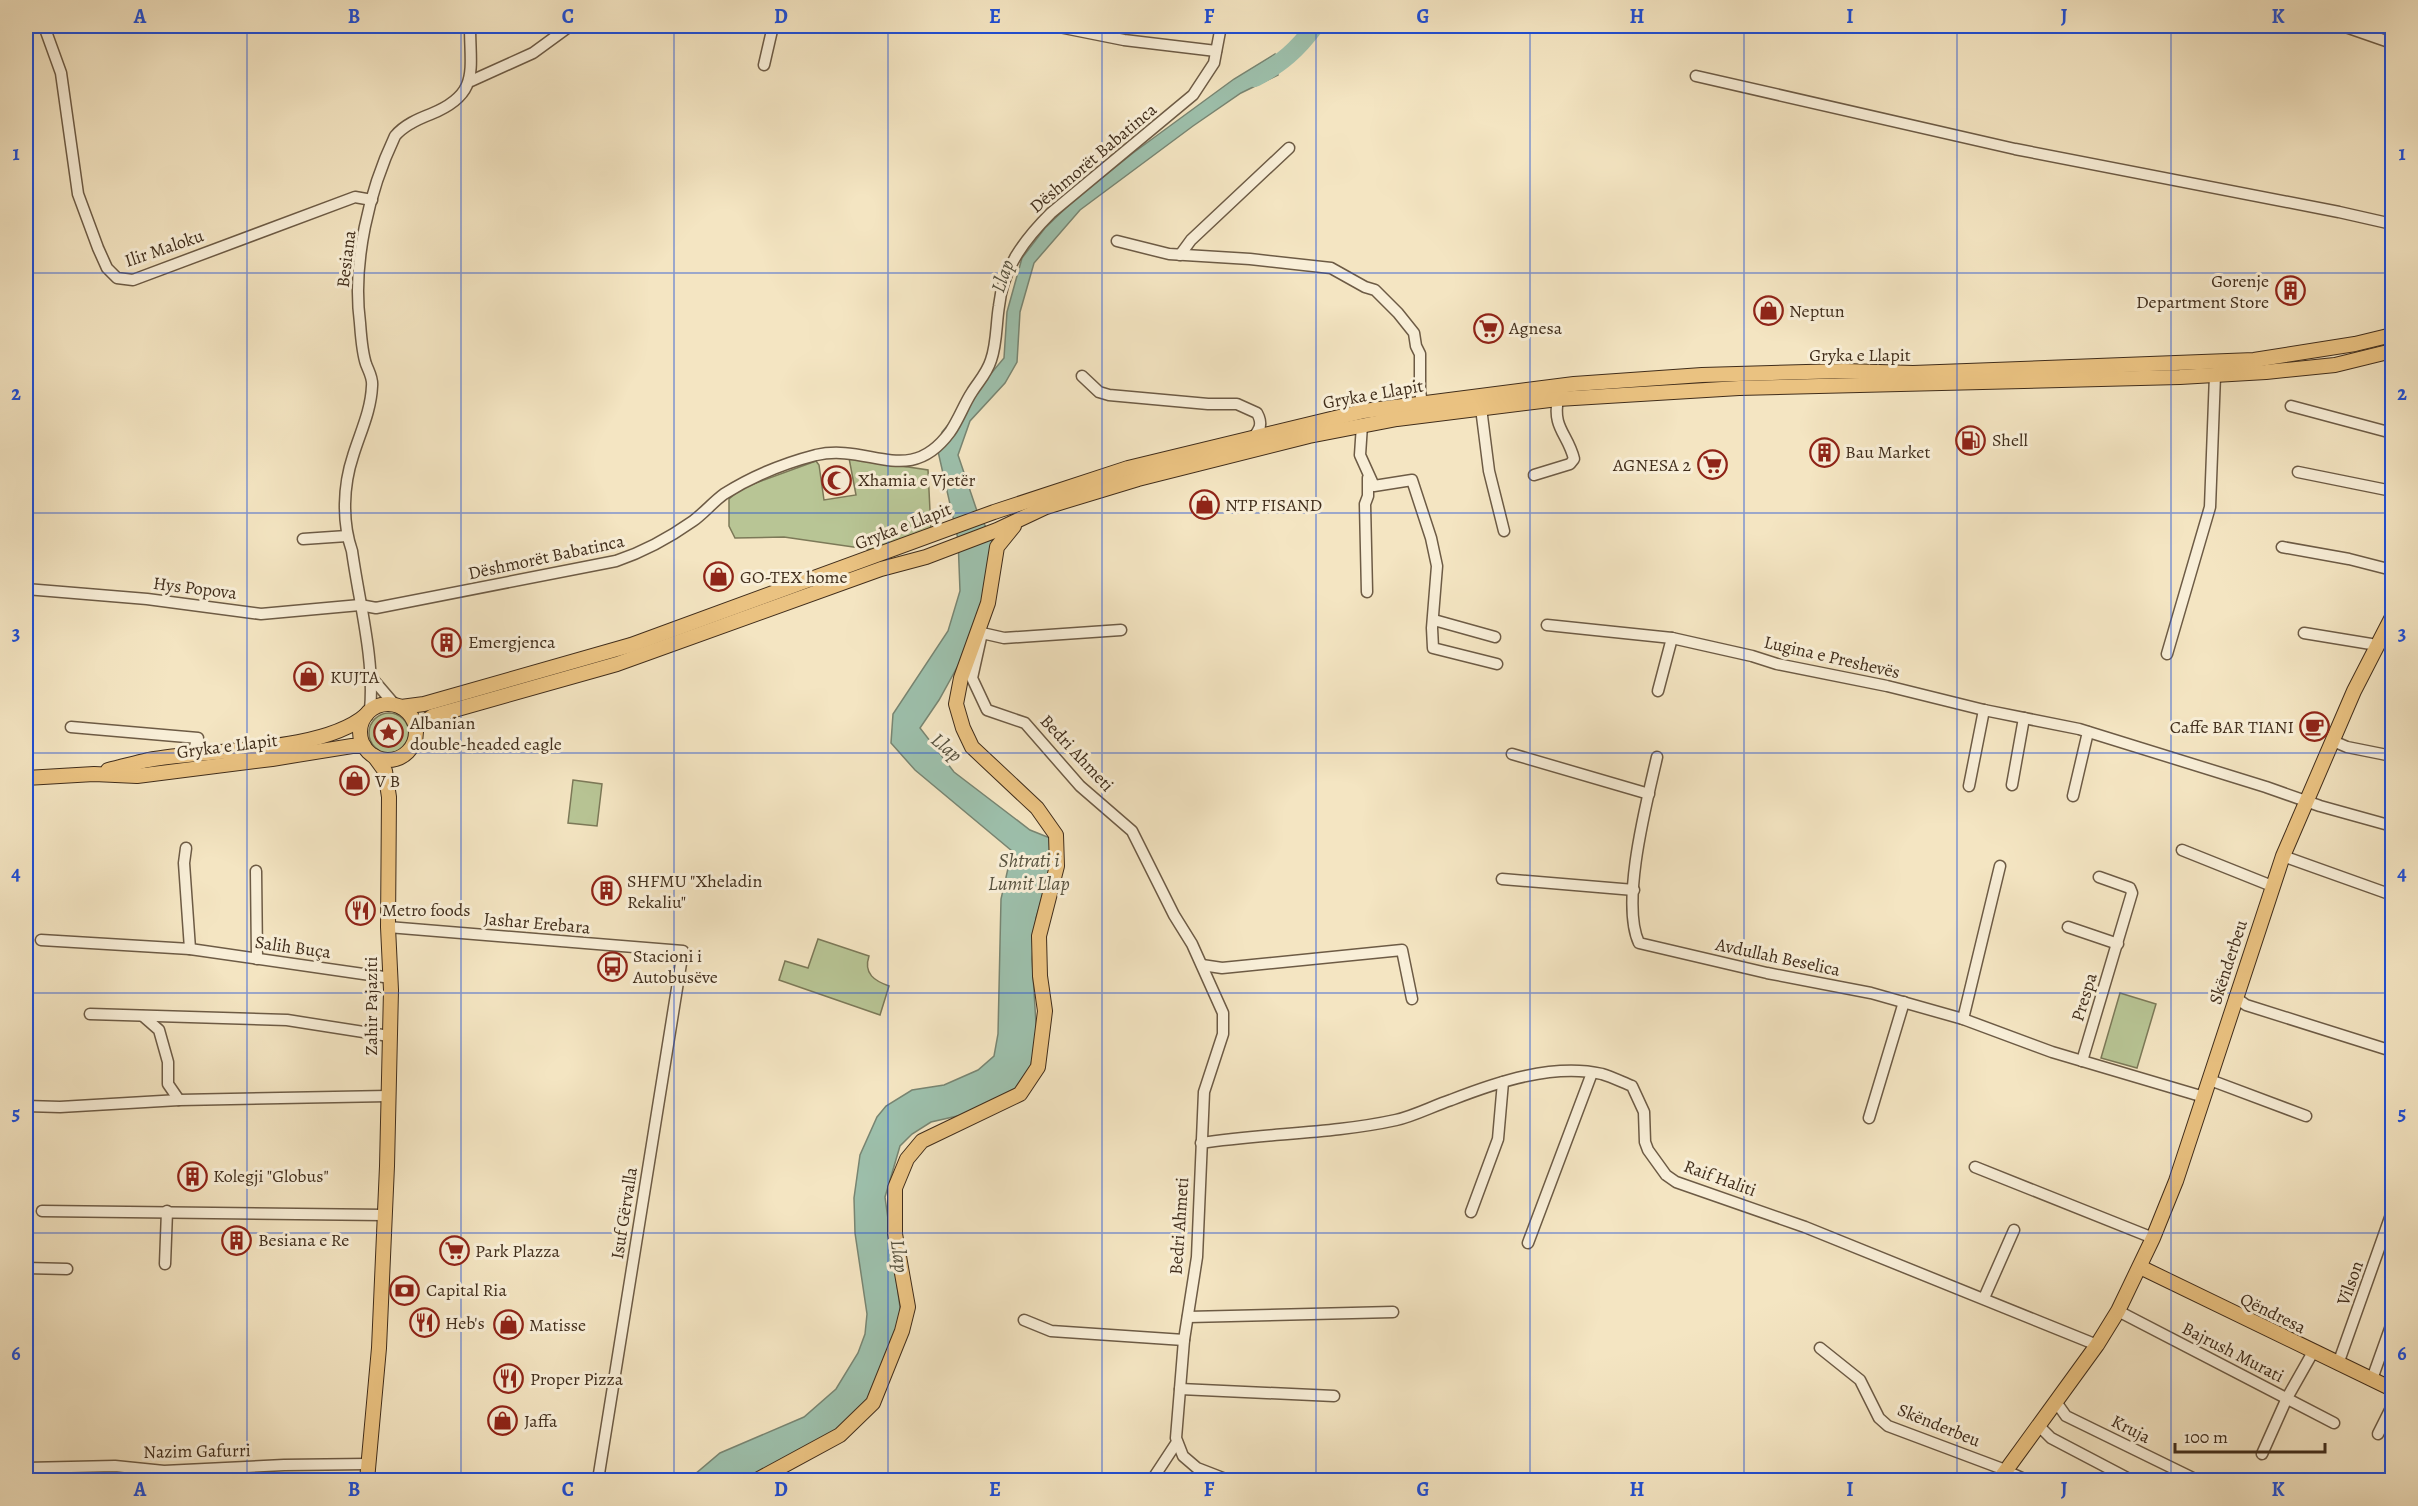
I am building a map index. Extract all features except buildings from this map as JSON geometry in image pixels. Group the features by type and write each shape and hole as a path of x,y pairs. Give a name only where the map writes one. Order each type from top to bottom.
{"main road":[{"name":"Gryka e Llapit","path":"1308,431 1364,411 1574,384 1736,374 1844,371 1914,373 2254,360 2355,344 2392,335"},
{"name":"Gryka e Llapit","path":"398,706 424,704 631,645 994,512 1128,468 1308,431 1558,399 1739,387 2215,375 2335,365 2392,351"},
{"name":"Gryka e Llapit","path":"416,728 433,716 617,664 881,570 1004,532 1022,518 1046,507 1255,442"},
{"path":"757,1480 840,1435 873,1403 902,1330 908,1307 895,1234 895,1188 907,1159 922,1141 1020,1094 1038,1067 1045,1011 1040,976 1039,936 1057,866 1056,835 1037,808 972,747 963,728 956,704 961,678 988,603 997,547 1004,532"},
{"name":"Skënderbeu","path":"2003,1476 2097,1345 2118,1311 2153,1239 2176,1181 2283,856 2354,691 2392,617"},
{"path":"382,705 398,706 411,716 416,728 414,741 406,753 388,760 369,751 360,734 368,713 382,705"},
{"name":"Gryka e Llapit","path":"94,774 149,760 316,739 351,727 368,713"},
{"name":"Gryka e Llapit","path":"26,778 94,774 137,776 273,759 352,746 369,751"},
{"name":"Zahir Pajaziti","path":"367,1480 380,1348 391,978 388,927 389,797 385,771 369,751"},
{"name":"Zahir Pajaziti","path":"389,797 397,769 406,753"},
{"name":"Qëndresa","path":"2140,1267 2392,1389"}],"street":[{"name":"Ilir Maloku","path":"44,26 61,73 78,194 107,268 117,278 133,280 355,197 372,200"},
{"path":"470,26 471,81 533,53 570,26"},
{"path":"764,65 773,26"},
{"path":"1054,26 1124,40 1216,51"},
{"name":"Dëshmorët Babatinca","path":"360,605 376,608 616,561 642,552 693,521 723,495 759,476 817,455 847,453 904,461 926,456 950,432 987,371 993,349 1002,290 1014,256 1051,213 1193,95 1210,71 1221,26"},
{"path":"2343,26 2392,43"},
{"path":"1696,76 2015,149 2392,224"},
{"name":"Besiana","path":"368,713 371,677 352,551 347,536 347,476 366,420 373,383 366,365 358,299 359,256 372,200 395,136 400,130 420,118 455,101 471,81"},
{"path":"1180,255 1196,235 1289,148"},
{"path":"1117,241 1169,254 1250,259 1331,268 1375,290 1414,333 1420,354 1422,403"},
{"path":"2167,654 2210,507 2215,375"},
{"path":"1082,376 1099,392 1109,395 1208,404 1237,404 1257,413 1261,420 1255,442"},
{"path":"1534,475 1570,464 1574,459 1557,422 1555,412 1558,399"},
{"path":"2291,406 2392,434"},
{"path":"1481,408 1489,471 1504,531"},
{"path":"1362,425 1360,455 1374,486 1412,480 1431,538 1437,566 1432,628 1433,648 1497,664"},
{"path":"1367,469 1365,504 1367,592"},
{"path":"2298,472 2392,491"},
{"path":"303,539 347,536"},
{"path":"2282,547 2349,559 2392,570"},
{"name":"Hys Popova","path":"26,589 147,599 261,614 360,605"},
{"path":"1434,620 1495,637"},
{"name":"Lugina e Preshevës","path":"1547,625 1672,638 1777,664 1887,686 2088,732 2392,826"},
{"name":"Bedri Ahmeti","path":"1121,630 1004,638 982,633 972,678 987,710 1025,723 1080,786 1132,831 1202,965 1224,1013 1223,1034 1204,1092 1197,1257 1177,1403 1177,1442"},
{"path":"2304,633 2371,644 2377,647"},
{"path":"1658,691 1665,656 1672,638"},
{"path":"371,677 398,706"},
{"path":"1969,786 1984,710"},
{"path":"2012,784 2024,718"},
{"name":"Gryka e Llapit","path":"71,727 198,738 192,755"},
{"path":"2073,796 2088,732"},
{"path":"2333,741 2347,747 2392,756"},
{"path":"1512,754 1649,794"},
{"name":"Avdullah Beselica","path":"1657,757 1635,871 1634,933 1639,943 1871,993 1963,1019 2082,1061 2204,1097"},
{"path":"186,848 184,863 190,949"},
{"path":"2182,850 2272,888"},
{"path":"2283,856 2392,895"},
{"path":"1963,1019 2000,866"},
{"path":"256,871 257,958"},
{"name":"Prespa","path":"2082,1061 2132,893 2130,888 2099,877"},
{"path":"1502,879 1634,890"},
{"name":"Jashar Erebara","path":"388,927 683,951"},
{"path":"2068,927 2118,944"},
{"name":"Salih Buça","path":"44,940 190,949 391,978"},
{"path":"1202,965 1222,968 1402,950 1412,999"},
{"name":"Isuf Gërvalla","path":"598,1480 683,951"},
{"path":"2235,998 2246,1005 2392,1051"},
{"path":"1869,1118 1904,1002"},
{"path":"90,1014 287,1020 389,1036"},
{"path":"143,1016 159,1030 168,1062 168,1084 179,1100"},
{"name":"Raif Haliti","path":"1201,1143 1251,1136 1347,1128 1398,1120 1503,1082 1564,1072 1604,1074 1632,1086 1644,1112 1645,1142 1648,1150 1666,1175 1677,1182 1805,1227 2097,1345"},
{"path":"1528,1243 1592,1073"},
{"path":"2210,1080 2306,1116"},
{"path":"1471,1212 1498,1139 1503,1082"},
{"path":"26,1106 60,1107 179,1100 388,1096"},
{"path":"1975,1167 2153,1239"},
{"path":"42,1211 384,1215"},
{"path":"165,1264 167,1211"},
{"name":"Vilson","path":"2338,1364 2392,1212"},
{"path":"1984,1298 2014,1230"},
{"path":"26,1268 67,1269"},
{"name":"Bajrush Murati","path":"2118,1311 2334,1423"},
{"path":"1188,1317 1393,1312"},
{"path":"1024,1320 1051,1331 1184,1340"},
{"path":"2372,1379 2392,1323"},
{"name":"Skënderbeu","path":"1820,1348 1860,1380 1879,1418 1888,1426 2003,1476"},
{"path":"2262,1454 2287,1398 2313,1352"},
{"path":"1180,1389 1334,1396"},
{"name":"Kruja","path":"2056,1402 2066,1416 2197,1480"},
{"path":"2378,1434 2392,1406"},
{"path":"2039,1426 2051,1438 2131,1480"},
{"path":"1152,1480 1177,1442"},
{"path":"1177,1442 1183,1456 1197,1468 1228,1480"},
{"name":"Nazim Gafurri","path":"26,1468 115,1466 164,1471 284,1465 368,1464"},
{"path":"2003,1476 2025,1480"}],"shaded area":[{"path":"849,458 928,470 931,531 881,551 784,537 735,538 729,526 729,499 742,488 816,461 819,465 824,500 856,495"},
{"path":"389,713 403,719 409,733 403,747 389,753 375,747 369,733 375,719"},
{"path":"573,780 602,784 597,826 568,823"},
{"path":"818,939 869,956 869,972 879,982 889,986 880,1015 779,980 785,961 808,968"},
{"path":"2120,993 2156,1004 2137,1068 2101,1058"}],"water":[{"name":"Shtrati i Lumit Llap","path":"1275,54 1278,75 1241,93 1080,210 1034,263 1020,312 1017,362 1005,383 970,421 958,455 977,511 992,538 988,592 976,633 939,700 920,728 954,772 1030,830 1050,838 1050,872 1036,918 1032,959 1037,1040 1029,1072 1016,1088 996,1102 975,1112 931,1122 912,1134 900,1146 885,1197 902,1322 869,1407 810,1452 745,1480 692,1480 694,1475 720,1453 804,1417 836,1389 858,1353 865,1334 867,1314 855,1233 854,1198 860,1155 877,1117 886,1106 912,1090 944,1085 978,1070 994,1056 998,1034 1001,899 1012,851 915,770 891,743 893,714 948,631 960,591 958,539 937,447 942,432 1004,358 1007,312 1022,258 1045,228 1073,201 1133,153 1234,79"}],"waterway":[{"name":"Llap","path":"1255,78 1288,55 1315,26"}],"place":[{"name":"Gorenje Department Store","path":"2290,291"},
{"name":"Neptun","path":"1768,311"},
{"name":"Agnesa","path":"1488,328"},
{"name":"Shell","path":"1971,440"},
{"name":"Bau Market","path":"1824,452"},
{"name":"AGNESA 2","path":"1712,465"},
{"name":"Xhamia e Vjetër","path":"837,480"},
{"name":"NTP FISAND","path":"1204,505"},
{"name":"GO-TEX home","path":"719,577"},
{"name":"Emergjenca","path":"447,642"},
{"name":"KUJTA","path":"309,677"},
{"name":"Caffe BAR TIANI","path":"2315,727"},
{"name":"Albanian double-headed eagle","path":"389,733"},
{"name":"V B","path":"354,781"},
{"name":"SHFMU \"Xheladin Rekaliu\"","path":"606,891"},
{"name":"Metro foods","path":"361,910"},
{"name":"Stacioni i Autobusëve","path":"612,966"},
{"name":"Kolegji \"Globus\"","path":"192,1176"},
{"name":"Besiana e Re","path":"237,1240"},
{"name":"Park Plazza","path":"454,1251"},
{"name":"Capital Ria","path":"405,1290"},
{"name":"Heb's","path":"424,1323"},
{"name":"Matisse","path":"508,1325"},
{"name":"Proper Pizza","path":"509,1379"},
{"name":"Jaffa","path":"503,1421"}]}
